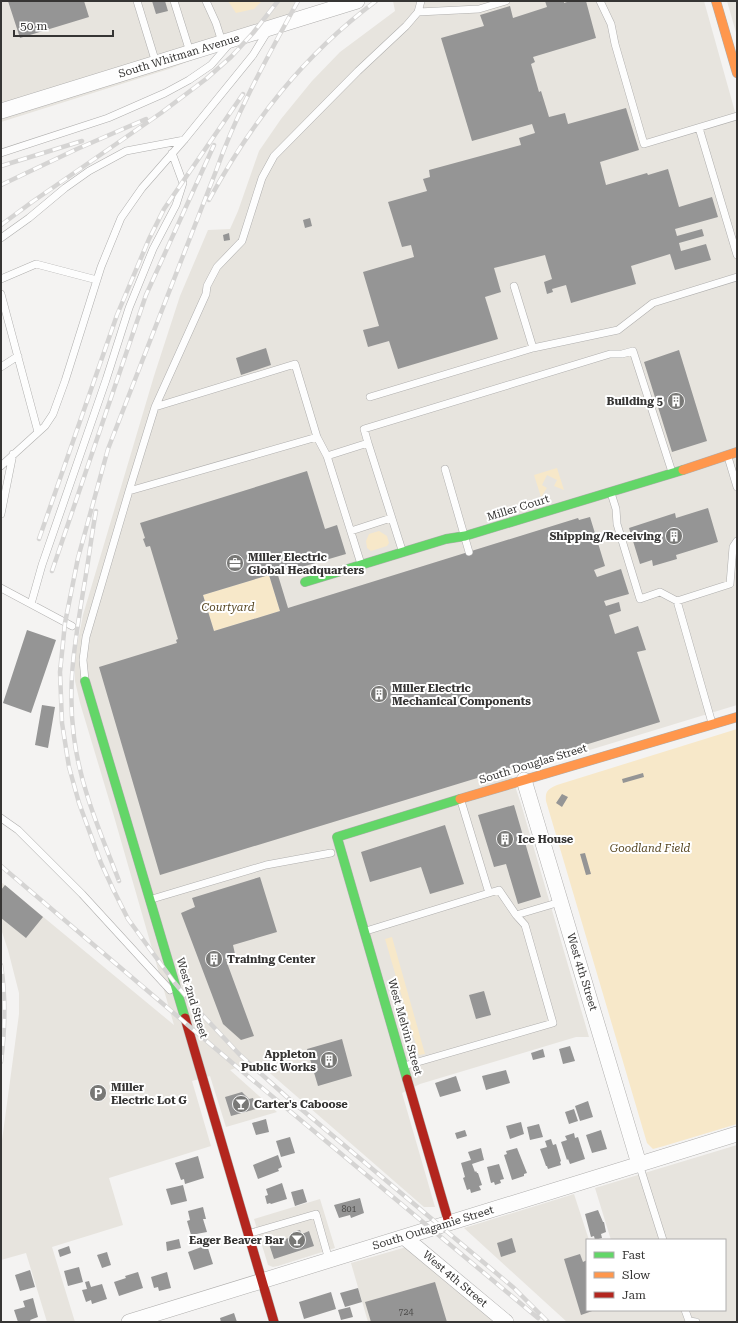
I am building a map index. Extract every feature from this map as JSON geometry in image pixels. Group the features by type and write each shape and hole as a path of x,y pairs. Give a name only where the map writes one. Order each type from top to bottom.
{"street":[{"name":"South Whitman Avenue","path":"1,111 357,1"},
{"path":"716,1 737,73"},
{"name":"Miller Court","path":"305,582 446,539 465,536 672,474 737,452"},
{"name":"West 2nd Street","path":"85,681 274,1322"},
{"name":"South Douglas Street","path":"337,837 737,717"},
{"name":"West 4th Street","path":"524,780 639,1164"},
{"name":"West Melvin Street","path":"337,837 449,1224"},
{"name":"South Outagamie Street","path":"129,1322 737,1134"},
{"name":"West 4th Street","path":"404,1237 506,1322"}],"lane":[{"path":"137,1 156,63"},
{"path":"174,1 190,52"},
{"path":"1,153 108,118 165,93 188,80 211,64 229,40 216,23 206,1"},
{"path":"85,681 82,660 86,637 155,407 206,294 211,276 217,267 242,241 262,178 274,156 406,26 418,12 421,1"},
{"path":"418,12 479,9 506,1"},
{"path":"600,1 611,24 615,44 644,144 737,116"},
{"path":"1,466 45,426 53,414 101,267 121,218 142,188 184,140 253,55 270,28"},
{"path":"699,128 737,255"},
{"path":"1,238 29,218 64,188 126,151 184,140"},
{"path":"31,604 42,565 129,308 153,249 176,205 183,182 172,153"},
{"path":"1,279 36,264 97,280"},
{"path":"370,397 533,348 618,330 653,303 737,277"},
{"path":"514,286 533,348"},
{"path":"1,294 38,432"},
{"path":"402,552 364,429 610,354 622,354 633,350 672,474"},
{"path":"1,367 18,356"},
{"path":"155,407 295,364 317,437 328,456 361,565"},
{"path":"129,491 317,437"},
{"path":"328,456 368,443"},
{"path":"1,514 13,454"},
{"path":"728,455 737,487"},
{"path":"445,469 469,552"},
{"path":"610,492 616,509 617,524 640,599 660,592 677,601 730,584 733,547 737,540"},
{"path":"351,531 391,518"},
{"path":"1,588 72,626"},
{"path":"677,601 712,724"},
{"path":"460,799 489,893"},
{"path":"1,818 18,830 82,894 180,1001"},
{"path":"149,900 262,866 331,853"},
{"path":"364,931 499,890 516,915 525,925 553,1023 403,1066"},
{"path":"516,915 560,902"},
{"path":"639,1164 663,1239"},
{"path":"248,1234 316,1214 329,1260"},
{"path":"685,1311 689,1321 696,1322"}],"shaded area":[{"path":"1,1 297,1 286,23 169,69 1,122"},
{"path":"393,1 704,1 737,119 737,705 511,774 589,1037 576,1037 420,1084 402,1093 435,1207 424,1207 256,1061 230,1070 277,1112 226,1127 210,1076 192,1081 211,1146 109,1178 123,1225 52,1247 75,1322 47,1322 26,1253 1,1260 1,1148 19,1014 19,993 1,929 1,882 174,1025 80,703 75,681 75,656 83,615 154,376 180,296 208,230 230,229 238,211 259,151 281,119 312,81 340,52 395,11"},
{"path":"727,1 737,1 737,36"},
{"path":"737,1145 737,1322 567,1322 464,1228 574,1194 589,1239 586,1239 586,1311 726,1311 726,1239 611,1239 595,1188"},
{"path":"320,1199 335,1248 278,1266 273,1267 268,1265 254,1219"},
{"path":"410,1246 500,1322 368,1322 351,1263"}],"green space":[{"path":"228,1 262,1 254,9 236,13"},
{"path":"557,468 564,490 554,486 557,480 547,475 542,485 547,488 541,497 534,475"},
{"path":"379,531 387,536 389,543 387,546 371,551 367,548 366,541 369,534"},
{"name":"Courtyard","path":"269,575 280,611 214,631 203,595"},
{"name":"Goodland Field","path":"737,729 737,1124 653,1149 647,1143 546,801 546,795 549,789 557,785"},
{"path":"392,937 425,1054 419,1055 385,939"}],"building":[{"path":"8,1 84,1 89,17 20,38"},
{"path":"152,1 165,1 168,11 156,14"},
{"path":"545,1 564,1 564,3 570,1 586,1 596,38 533,57 535,62 531,64 539,92 541,91 549,117 565,113 568,124 626,108 639,150 600,162 606,185 647,173 648,175 668,169 679,207 712,197 718,217 675,229 677,236 702,229 704,236 679,243 681,251 706,244 711,260 675,270 670,254 631,266 636,284 571,303 566,285 552,289 553,292 547,294 544,282 552,279 545,255 494,268 501,292 485,297 498,339 398,369 389,341 368,347 363,330 379,326 363,272 414,257 411,245 402,247 388,202 427,191 423,179 430,177 429,170 521,145 519,138 535,133 532,124 472,141 441,38 484,26 480,15 510,6 513,18 547,7"},
{"path":"310,218 312,226 305,228 303,220"},
{"path":"229,233 230,240 224,241 223,235"},
{"path":"266,348 271,365 241,375 236,358"},
{"name":"Building 5","path":"679,350 707,441 672,452 644,362"},
{"name":"Miller Electric Mechanical Components","path":"307,471 325,529 337,525 346,554 288,571 287,569 277,572 288,608 578,518 579,520 590,517 605,566 594,570 597,577 621,569 629,594 604,601 606,606 619,602 621,611 609,615 615,634 638,626 646,650 637,652 660,722 160,875 99,667 177,643 176,640 178,639 150,546 146,547 143,539 145,538 140,523","holes":["269,575 280,611 214,631 203,595"]},
{"name":"Shipping/Receiving","path":"708,508 718,542 676,555 677,559 653,566 652,560 640,564 629,528 675,513 676,518"},
{"path":"27,630 56,640 31,713 3,703"},
{"path":"42,705 55,707 48,748 35,745"},
{"path":"643,773 644,777 623,783 622,779"},
{"path":"562,794 568,797 562,807 556,803"},
{"name":"Ice House","path":"514,805 541,897 518,904 506,864 494,867 478,815"},
{"path":"445,825 464,884 430,894 421,867 370,882 361,852"},
{"path":"585,853 591,874 586,875 580,854"},
{"name":"Training Center","path":"260,877 277,932 233,945 235,954 234,957 226,960 254,1036 241,1040 223,1024 181,913 195,907 192,898"},
{"path":"5,885 43,917 26,938 1,918 1,890"},
{"path":"484,991 491,1015 476,1019 469,995"},
{"name":"Appleton Public Works","path":"342,1039 352,1076 318,1086 307,1049"},
{"path":"570,1046 575,1061 563,1064 559,1049"},
{"path":"543,1049 545,1057 533,1060 531,1053"},
{"path":"506,1070 510,1083 486,1090 482,1076"},
{"path":"456,1076 461,1091 440,1097 435,1083"},
{"name":"Carter's Caboose","path":"242,1092 249,1099 253,1098 256,1109 231,1116 225,1097"},
{"path":"588,1101 593,1117 580,1121 575,1106"},
{"path":"574,1109 578,1121 569,1124 565,1112"},
{"path":"266,1119 269,1132 256,1135 252,1123"},
{"path":"521,1122 524,1134 510,1139 506,1126"},
{"path":"539,1124 543,1137 530,1140 527,1127"},
{"path":"465,1130 467,1136 457,1139 455,1133"},
{"path":"601,1130 607,1149 592,1153 586,1135"},
{"path":"574,1133 575,1138 578,1137 585,1159 570,1164 568,1159 567,1160 561,1142 567,1140 565,1136"},
{"path":"290,1137 295,1153 281,1157 276,1141"},
{"path":"551,1139 553,1145 556,1144 561,1165 548,1169 540,1149 547,1147 545,1141"},
{"path":"481,1148 484,1160 472,1164 475,1172 476,1171 478,1173 482,1185 479,1186 481,1190 471,1193 470,1189 467,1190 463,1178 465,1177 461,1163 471,1160 468,1152"},
{"path":"517,1148 527,1173 524,1174 524,1176 512,1180 504,1155 507,1154 506,1151"},
{"path":"278,1155 282,1167 278,1169 279,1171 258,1179 253,1165"},
{"path":"198,1156 204,1178 185,1184 184,1179 181,1180 175,1163"},
{"path":"499,1164 504,1179 500,1180 501,1183 495,1185 494,1182 491,1183 487,1167"},
{"path":"282,1183 287,1199 267,1204 265,1196 268,1195 266,1189"},
{"path":"183,1185 187,1201 171,1205 166,1189"},
{"path":"303,1189 307,1202 295,1206 291,1192"},
{"path":"360,1198 364,1213 351,1218 350,1215 339,1218 334,1205"},
{"path":"203,1207 206,1219 203,1219 207,1232 191,1235 187,1221 190,1220 188,1211"},
{"path":"598,1210 604,1222 606,1232 601,1234 602,1238 595,1239 594,1236 591,1237 585,1214"},
{"name":"Eager Beaver Bar","path":"300,1230 302,1234 309,1231 314,1246 274,1259 269,1244 292,1237 294,1236 293,1232"},
{"path":"512,1238 516,1252 501,1257 497,1243"},
{"path":"179,1239 181,1248 167,1251 166,1242"},
{"path":"207,1245 213,1264 194,1270 188,1252"},
{"path":"69,1246 71,1253 60,1257 58,1250"},
{"path":"107,1252 111,1265 102,1268 97,1255"},
{"path":"580,1254 583,1262 586,1260 586,1311 592,1311 581,1315 564,1259"},
{"path":"79,1267 83,1282 68,1286 64,1271"},
{"path":"30,1270 35,1287 20,1291 15,1275"},
{"path":"138,1272 143,1288 119,1296 114,1282 126,1278 125,1276"},
{"path":"167,1272 171,1288 159,1291 158,1287 154,1288 151,1277"},
{"path":"89,1281 91,1287 102,1284 107,1299 92,1304 91,1300 86,1302 82,1290 87,1289 85,1282"},
{"path":"435,1282 447,1322 371,1322 365,1302"},
{"path":"358,1288 362,1302 345,1307 340,1293"},
{"path":"331,1292 336,1309 304,1319 299,1302"},
{"path":"33,1298 38,1317 30,1320 31,1322 18,1322 14,1310 25,1307 23,1301"},
{"path":"350,1307 353,1317 341,1320 338,1310"},
{"path":"234,1313 237,1322 221,1322 220,1318"}],"railway":[{"path":"1,225 161,113 206,79 231,57 253,33 278,1"},
{"path":"298,1 275,42 233,127 108,449 78,558 65,623 60,672 62,723 69,767 79,803 101,863 128,919 174,982 194,1006 240,1055 288,1098 514,1288 548,1322"},
{"path":"209,200 243,143 282,91 326,44 376,1"},
{"path":"39,539 117,315 149,239 164,209 243,94"},
{"path":"1,185 77,149 146,119"},
{"path":"1,166 82,141"},
{"path":"52,571 146,295 214,145"},
{"path":"96,511 73,664 71,700 72,718 77,756 86,792 98,828 119,881"},
{"path":"1,866 243,1072 538,1318"},
{"path":"1,965 4,989 1,1062"}],"traffic: fast":[{"path":"305,582 446,539 465,536 683,470"},
{"path":"85,681 185,1018"},
{"path":"407,1079 337,837 460,799"}],"traffic: slow":[{"path":"716,1 737,73"},
{"path":"683,470 737,452"},
{"path":"460,799 737,717"}],"traffic: jam":[{"path":"185,1018 274,1322"},
{"path":"407,1079 449,1223"}],"place":[{"name":"Building 5","path":"676,401"},
{"name":"Shipping/Receiving","path":"674,536"},
{"name":"Miller Electric Global Headquarters","path":"235,563"},
{"name":"Miller Electric Mechanical Components","path":"379,694"},
{"name":"Ice House","path":"505,839"},
{"name":"Training Center","path":"214,959"},
{"name":"Appleton Public Works","path":"329,1060"},
{"name":"Miller Electric Lot G","path":"98,1093"},
{"name":"Carter's Caboose","path":"241,1104"},
{"name":"Eager Beaver Bar","path":"297,1240"}]}
